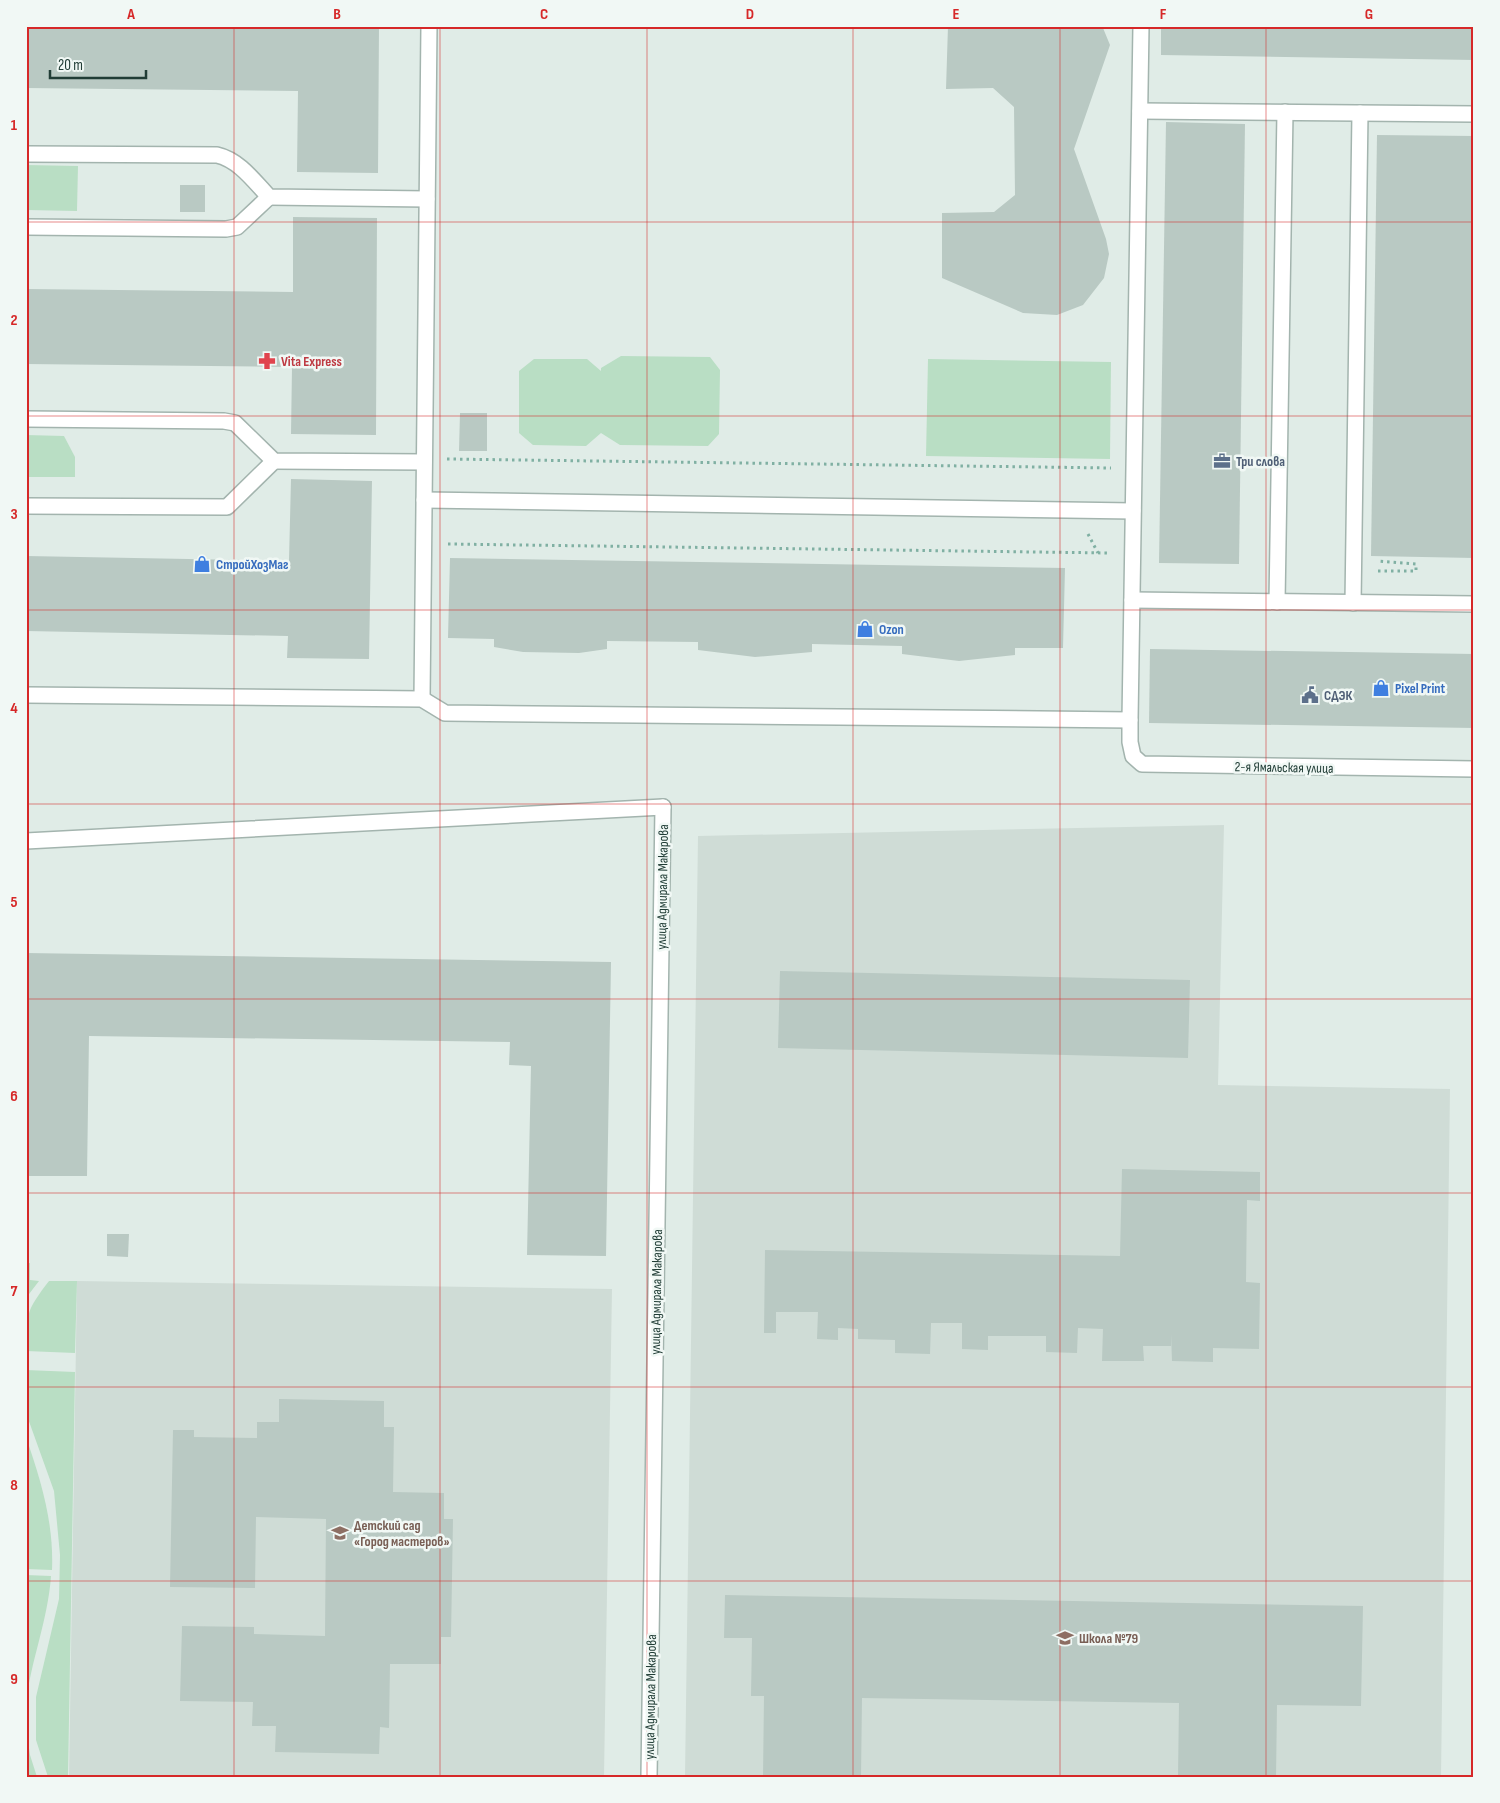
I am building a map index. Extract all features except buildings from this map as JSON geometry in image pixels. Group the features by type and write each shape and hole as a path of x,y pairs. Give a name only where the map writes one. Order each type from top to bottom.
{"street":[{"path":"422,699 429,26"},
{"name":"2-я Ямальская улица","path":"1141,26 1132,554 1130,720 1132,756 1142,764 1474,769"},
{"path":"1140,111 1474,114"},
{"path":"1277,602 1285,112"},
{"path":"1353,603 1360,113"},
{"path":"26,154 217,155 228,158 236,164 269,197"},
{"path":"26,227 226,229 237,227 269,197 427,199"},
{"path":"26,419 235,422 274,461"},
{"path":"26,506 227,507 274,461 424,460"},
{"path":"424,500 1133,511"},
{"path":"1132,600 1474,604"},
{"path":"26,695 422,699 445,713 1130,720"},
{"name":"улица Адмирала Макарова","path":"26,841 664,807 649,1777"}],"path":[{"path":"424,460 1134,468"},
{"path":"423,544 1132,554"},
{"path":"1378,556 1378,563 1416,564 1416,570 1378,570 1378,578"}],"shaded area":[{"path":"1224,825 1218,1085 1450,1089 1441,1777 685,1777 698,836"},
{"name":"Детский сад «Город мастеров»","path":"77,1281 612,1289 604,1777 69,1777"}],"green space":[{"path":"26,165 78,166 77,211 26,210"},
{"path":"621,356 710,357 720,370 719,434 708,446 620,445 601,433 586,446 533,445 519,433 519,371 534,359 587,359 601,371 601,368"},
{"path":"928,359 1111,362 1110,459 926,456"},
{"path":"26,435 64,436 75,457 75,477 26,477"},
{"path":"26,1263 30,1263 30,1280 39,1281 26,1298"},
{"path":"49,1281 77,1281 75,1353 26,1351 26,1329 29,1313"},
{"path":"26,1370 75,1372 68,1777 48,1777 36,1740 36,1697 59,1599 60,1555 54,1491 26,1413"},
{"path":"26,1437 37,1470 49,1519 52,1570 26,1569"},
{"path":"26,1575 51,1576 47,1608 28,1687 26,1703"},
{"path":"26,1727 30,1755 37,1777 26,1777"}],"place":[{"name":"Vita Express","path":"267,361"},
{"name":"Три слова","path":"1222,461"},
{"name":"СтройХозМаг","path":"202,564"},
{"name":"Ozon","path":"865,629"},
{"name":"Pixel Print","path":"1381,688"},
{"name":"СДЭК","path":"1310,695"},
{"name":"Детский сад «Город мастеров»","path":"340,1533"},
{"name":"Школа №79","path":"1065,1638"}]}
